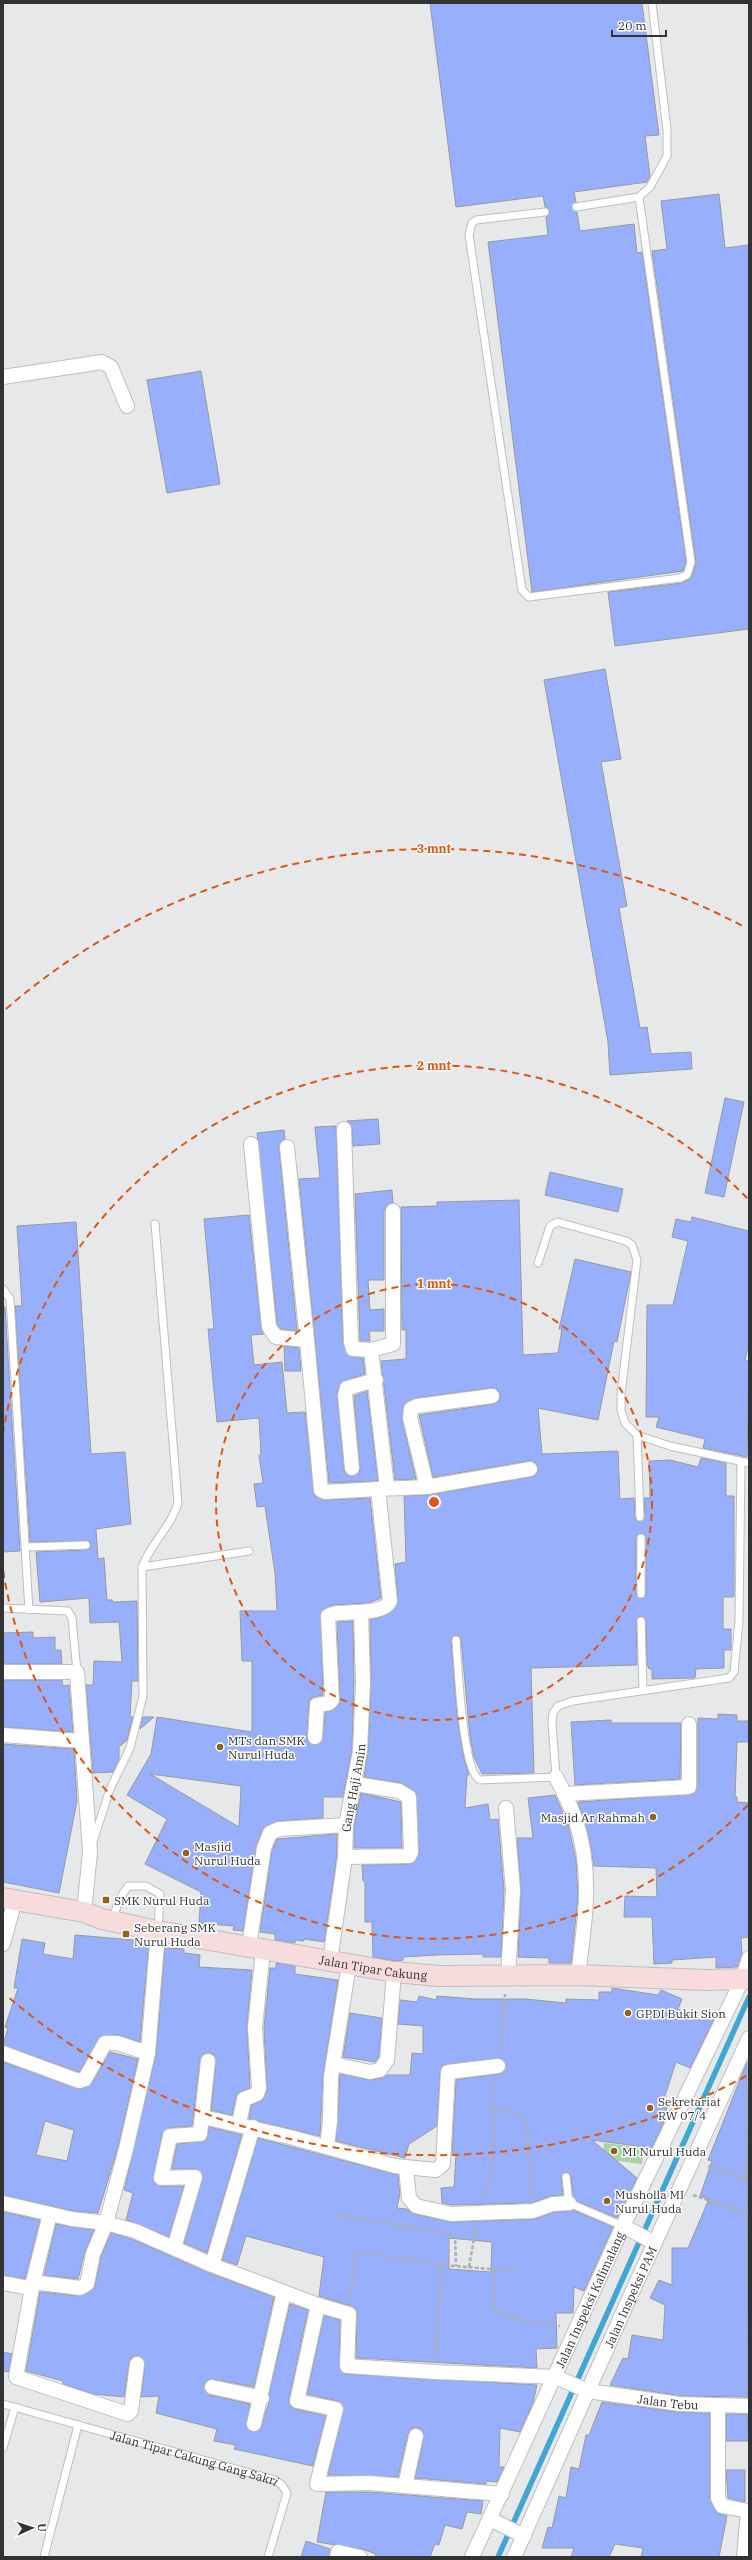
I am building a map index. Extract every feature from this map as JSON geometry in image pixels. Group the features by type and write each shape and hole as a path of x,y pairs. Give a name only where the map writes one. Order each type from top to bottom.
{"street":[{"path":"3,377 102,362 111,367 127,406"},
{"path":"344,1129 351,1342 353,1349 356,1351 371,1350 393,1344 393,1211"},
{"path":"251,1144 268,1327 276,1337 307,1340"},
{"path":"287,1147 321,1490 325,1492 382,1488 427,1487 530,1469"},
{"path":"315,1737 317,1705 329,1703 332,1700 328,1616 361,1613 384,1606 390,1601 376,1380 371,1350"},
{"path":"352,1468 345,1395 347,1388 376,1380"},
{"path":"427,1487 410,1418 411,1409 417,1406 492,1396"},
{"name":"Gang Haji Amin","path":"327,2147 340,1963 346,1825 356,1784 362,1719 361,1613"},
{"path":"3,1672 77,1672 90,1852 84,1912"},
{"path":"564,1794 689,1787 689,1724"},
{"path":"3,1735 81,1741"},
{"path":"556,1776 582,1841 586,1871 586,1908 578,1975"},
{"path":"345,1857 409,1856 411,1852 409,1797 399,1791 356,1784"},
{"path":"506,1808 513,1890 508,1977"},
{"path":"238,2124 244,2098 257,2094 259,2088 255,2027 256,1948 264,1848 270,1833 278,1829 346,1825"},
{"path":"3,1944 9,1899"},
{"name":"Jalan Tipar Cakung","path":"9,1899 84,1912 112,1921 158,1931 394,1972 439,1976 508,1977 578,1975 746,1979"},
{"path":"33,2282 80,2288 86,2287 93,2254 106,2223 126,2149 148,2054 158,1931"},
{"name":"Jalan Inspeksi Kalimalang","path":"472,2557 493,2521 502,2494 559,2378 576,2330 746,1979 749,1958"},
{"path":"333,2064 370,2072 380,2070 386,2060 394,1972"},
{"name":"Jalan Inspeksi PAM","path":"514,2557 519,2534 653,2242 692,2160 743,2063 749,2038"},
{"path":"3,2053 79,2081 85,2079 105,2043 117,2043 148,2054"},
{"path":"174,2248 196,2177 161,2178 169,2137 199,2135 203,2117 208,2061"},
{"path":"203,2117 253,2127 406,2168 436,2170 443,2164 448,2072 498,2066"},
{"path":"212,2265 253,2127"},
{"path":"406,2168 409,2198 416,2206 451,2214 533,2211 553,2204 569,2202"},
{"path":"3,2203 50,2214 106,2223 135,2231 212,2265 318,2305 349,2314 345,2363 347,2366 559,2378"},
{"path":"50,2214 33,2282 16,2374 18,2379 128,2414 131,2411 137,2364"},
{"path":"626,2227 653,2242"},
{"path":"3,2283 29,2288 33,2282"},
{"path":"254,2424 262,2398 284,2292"},
{"path":"318,2305 297,2401 336,2409 317,2484 405,2486 450,2492 502,2494"},
{"name":"Jalan Tebu","path":"559,2378 585,2389 680,2404 749,2406"},
{"path":"212,2387 262,2398"},
{"path":"718,2405 718,2498 722,2506 749,2511 744,2557"},
{"path":"405,2486 416,2436"},
{"path":"493,2521 519,2534"},
{"path":"337,2557 338,2552 342,2551 360,2557"}],"lane":[{"path":"576,207 639,197 650,187 667,156 667,130 652,3"},
{"path":"545,212 476,220 472,223 469,235 522,590 529,597 680,578 690,569 691,562 639,197"},
{"path":"538,1263 550,1226 558,1222 626,1241 636,1252 637,1260 621,1410 625,1423 637,1435 670,1446 749,1463"},
{"path":"90,1852 110,1789 130,1748 143,1696 142,1567 147,1553 170,1524 178,1503 155,1224"},
{"path":"3,1289 10,1299 29,1610"},
{"path":"637,1435 640,1517"},
{"path":"456,1640 464,1739 476,1778 484,1781 556,1776 552,1722 553,1713 558,1706 601,1695 724,1680 732,1676 734,1672 739,1621 741,1462"},
{"path":"641,1538 641,1594"},
{"path":"26,1547 86,1545"},
{"path":"142,1567 249,1551"},
{"path":"3,1608 68,1611 70,1614 77,1672"},
{"path":"641,1622 643,1690"},
{"path":"112,1921 119,1900 128,1886 146,1886 160,1894 158,1931"},
{"path":"566,2177 569,2202 626,2227"},
{"name":"Jalan Tipar Cakung Gang Sakri","path":"3,2404 241,2469 282,2485 287,2493 268,2557"},
{"path":"3,2448 15,2407"},
{"path":"44,2557 78,2425"}],"path":[{"path":"469,2267 480,2212 490,2182 494,2160 492,2087 498,2066 508,1977"},
{"path":"492,2109 514,2112 526,2121 530,2132 527,2155 532,2170 530,2199 539,2203 553,2204"},
{"path":"692,2160 749,2180"},
{"path":"743,2179 749,2165"},
{"path":"679,2190 749,2214"},
{"path":"336,2214 455,2235 456,2266"},
{"path":"349,2314 355,2258 358,2252 441,2265 516,2271"},
{"path":"435,2372 441,2265"},
{"path":"496,2269 494,2310 517,2320 545,2322 576,2330"}],"green space":[{"path":"604,2143 644,2148 642,2164 602,2159"}],"building":[{"path":"430,3 642,3 659,135 645,136 650,176 647,182 574,192 576,202 571,207 577,212 580,231 634,224 637,253 642,252 686,562 683,571 532,592 488,242 548,235 546,217 550,211 545,207 543,196 456,207"},
{"path":"719,194 725,248 749,245 749,629 615,646 608,592 682,583 691,578 696,563 652,251 667,249 661,201"},
{"path":"201,371 220,484 167,493 147,380"},
{"path":"605,669 621,759 601,762 627,906 619,908 640,1028 647,1027 651,1054 691,1052 692,1069 610,1075 608,1042 544,680"},
{"path":"725,1098 744,1102 724,1197 705,1193"},
{"path":"378,1119 380,1144 353,1146 352,1128 347,1121"},
{"path":"336,1126 343,1342 348,1356 363,1358 365,1374 341,1382 337,1393 344,1469 345,1473 352,1476 360,1471 354,1396 367,1391 378,1481 329,1483 299,1179 320,1178 315,1127"},
{"path":"284,1130 285,1139 279,1143 279,1148 297,1331 281,1329 277,1324 257,1133"},
{"path":"550,1172 623,1189 618,1212 545,1195"},
{"path":"392,1190 393,1203 386,1206 384,1211 384,1280 368,1280 370,1310 384,1309 384,1331 369,1331 370,1341 360,1341 355,1194"},
{"path":"519,1200 523,1355 558,1353 562,1329 559,1329 575,1259 631,1272 617,1342 614,1341 598,1420 538,1408 542,1454 618,1451 620,1499 634,1498 635,1518 640,1522 645,1517 644,1498 650,1498 649,1461 670,1460 698,1467 701,1458 726,1463 726,1496 734,1496 734,1597 723,1597 723,1629 731,1629 731,1650 724,1650 724,1668 696,1669 695,1678 652,1679 652,1669 649,1669 647,1664 646,1620 640,1616 636,1621 637,1665 531,1668 534,1773 482,1774 474,1757 470,1737 461,1639 458,1635 453,1636 451,1640 457,1716 464,1759 469,1775 467,1775 465,1808 488,1804 490,1820 498,1819 504,1890 501,1957 483,1957 483,1954 437,1955 403,1957 403,1960 395,1961 373,1957 372,1922 365,1922 365,1881 363,1881 362,1865 410,1864 416,1860 419,1852 416,1792 401,1783 364,1777 368,1751 371,1682 370,1620 389,1614 398,1603 395,1564 406,1562 404,1496 428,1495 531,1477 536,1475 538,1468 536,1463 529,1461 433,1477 419,1415 494,1404 500,1400 500,1394 496,1388 491,1388 416,1398 404,1404 402,1420 416,1479 395,1480 381,1361 406,1359 406,1330 402,1330 401,1207 437,1206 437,1202","holes":["641,1533 646,1538 646,1594 641,1599 636,1594 636,1538"]},
{"path":"249,1215 261,1328 264,1334 251,1335 254,1365 282,1362 287,1413 305,1412 314,1495 325,1500 370,1498 381,1598 369,1603 332,1605 321,1612 323,1695 312,1698 309,1701 307,1736 308,1741 314,1745 319,1744 323,1738 325,1712 335,1709 340,1703 337,1622 353,1621 354,1682 352,1750 343,1797 323,1797 323,1818 278,1821 262,1829 256,1847 243,1931 233,1930 234,1926 199,1923 201,1892 145,1864 167,1819 127,1795 151,1754 157,1717 252,1732 252,1661 242,1661 240,1611 277,1611 275,1573 265,1506 257,1507 254,1484 263,1483 259,1455 261,1455 259,1418 217,1422 208,1329 214,1329 204,1219","holes":["150,1774 241,1786 239,1827"]},
{"path":"692,1217 749,1231 749,1343 745,1360 749,1361 747,1457 703,1448 705,1439 656,1427 659,1417 646,1417 647,1305 673,1305 688,1241 672,1237 676,1219 691,1222"},
{"path":"76,1222 91,1454 125,1452 131,1524 96,1529 98,1559 104,1558 107,1600 112,1600 113,1602 137,1601 138,1681 132,1681 130,1717 133,1717 127,1740 119,1747 119,1759 113,1772 93,1773 86,1685 93,1685 94,1661 122,1662 119,1622 90,1623 89,1598 40,1602 36,1552 87,1550 91,1547 89,1541 30,1542 15,1306 22,1306 17,1226"},
{"path":"3,1307 5,1307 20,1551 3,1552"},
{"path":"284,1346 299,1348 301,1371 285,1371"},
{"path":"33,1632 33,1638 55,1637 55,1650 61,1650 62,1664 3,1664 3,1633"},
{"path":"3,1680 62,1680 63,1686 69,1685 73,1732 3,1727"},
{"path":"718,1714 737,1715 737,1721 749,1721 749,1742 737,1742 735,1797 737,1797 737,1802 749,1803 749,1937 741,1938 742,1954 737,1967 716,1968 716,1957 672,1960 672,1963 654,1964 652,1917 624,1917 625,1896 657,1897 656,1868 594,1866 589,1838 578,1802 693,1794 698,1787 698,1718 718,1719"},
{"path":"143,1717 154,1717 140,1729"},
{"path":"611,1720 611,1723 681,1723 680,1779 575,1785 571,1722"},
{"path":"3,1744 74,1749 77,1801 59,1893 3,1882"},
{"path":"361,1793 401,1802 402,1848 354,1848 354,1826"},
{"path":"555,1795 568,1824 576,1860 578,1897 571,1963 549,1963 549,1958 518,1957 521,1890 517,1838 533,1838 528,1798"},
{"path":"337,1834 337,1855 324,1942 304,1939 304,1941 295,1940 295,1943 275,1940 275,1934 260,1932 272,1850 277,1839"},
{"path":"75,1935 134,1940 135,1938 149,1941 140,2042 117,2035 101,2036 79,2072 3,2045 8,2028 5,2027 18,1988 14,1988 22,1939 45,1943 43,1954 73,1959"},
{"path":"165,1948 184,1949 184,1953 200,1955 199,1967 252,1970 247,2026 250,2088 237,2094 232,2115 211,2110 216,2062 213,2054 204,2053 200,2060 192,2126 169,2128 162,2134 153,2182 161,2186 184,2186 169,2237 126,2220 133,2193 124,2190 156,2055"},
{"path":"276,1963 295,1966 295,1974 338,1980 323,2075 320,2136 249,2119 251,2105 263,2100 267,2090 264,2027 270,1968 276,1968"},
{"path":"612,1988 658,1995 661,1990 682,1999 678,2009 702,2021 707,2011 716,2015 690,2068 676,2062 662,2105 667,2107 663,2124 652,2148 592,2140 637,2178 617,2218 577,2201 573,2196 571,2176 566,2172 561,2177 563,2195 550,2196 531,2203 452,2205 442,2203 441,2188 454,2187 456,2154 452,2155 456,2080 503,2073 506,2065 501,2058 443,2065 440,2072 437,2126 409,2144 405,2158 336,2141 340,2074 369,2080 382,2078 387,2075 410,2075 412,2053 423,2054 423,2026 398,2024 400,2000 417,2002 419,1996 436,2000 437,1996 476,1999 525,1999 566,2003 566,1999 599,2000 599,1992 612,1992"},
{"path":"350,2013 382,2018 379,2057 375,2062 343,2057"},
{"path":"110,2052 138,2059 118,2147 98,2213 73,2211 3,2195 3,2062 81,2089 92,2083","holes":["45,2121 74,2130 67,2161 36,2155"]},
{"path":"747,2062 748,2397 681,2396 610,2385 623,2358 628,2359 632,2335 663,2340 665,2305 650,2298 659,2280 672,2285 672,2248 688,2248 709,2199 700,2196 712,2161 708,2160"},
{"path":"209,2127 242,2135 207,2253 184,2243 203,2175 195,2169 172,2169 177,2144 204,2141 207,2138"},
{"path":"258,2138 398,2175 400,2194 397,2208 407,2209 414,2214 451,2222 534,2219 555,2212 573,2210 613,2227 584,2291 574,2287 573,2313 556,2313 557,2348 536,2349 537,2368 356,2358 357,2310 351,2306 319,2296 324,2257 246,2236 237,2265 222,2260","holes":["449,2238 492,2242 491,2272 449,2269"]},
{"path":"3,2212 40,2220 25,2279 3,2275"},
{"path":"56,2224 94,2230 85,2251 78,2279 44,2275"},
{"path":"111,2233 132,2239 209,2273 274,2297 254,2387 213,2379 206,2381 204,2386 204,2390 210,2395 250,2404 246,2426 252,2432 260,2429 270,2400 269,2394 290,2304 308,2310 289,2400 291,2407 295,2409 326,2416 313,2466 234,2449 236,2445 214,2441 217,2429 156,2413 159,2396 141,2397 145,2365 142,2358 138,2356 133,2356 129,2363 124,2397 93,2394 63,2384 63,2381 26,2371 40,2292 79,2296 91,2291 95,2286 101,2256"},
{"path":"324,2316 340,2320 339,2366 340,2370 346,2374 537,2385 533,2403 520,2432 500,2428 499,2467 504,2467 497,2482 486,2481 486,2484 415,2478 424,2437 422,2430 417,2428 413,2428 408,2434 398,2477 328,2475 344,2407 338,2401 307,2394"},
{"path":"3,2352 12,2354 8,2372 3,2371"},
{"path":"602,2402 679,2412 710,2413 710,2498 717,2513 727,2516 719,2557 641,2557 643,2548 615,2544 609,2557 571,2557 574,2548 542,2548 548,2527 552,2528 559,2496 566,2498 571,2467 579,2469 586,2435 589,2435"},
{"path":"726,2414 747,2414 749,2441 726,2441"},
{"path":"726,2470 745,2470 745,2502 728,2498"},
{"path":"326,2492 369,2492 483,2501 481,2514 467,2512 462,2529 445,2525 439,2545 435,2544 430,2557 375,2557 376,2554 362,2549 317,2542"},
{"path":"306,2541 330,2549 329,2557 301,2557"}],"waterway":[{"path":"498,2557 749,1997"}],"place":[{"name":"MTs dan SMK Nurul Huda","path":"220,1747"},
{"name":"Masjid Ar Rahmah","path":"653,1817"},
{"name":"Masjid Nurul Huda","path":"186,1853"},
{"name":"SMK Nurul Huda","path":"106,1900"},
{"name":"Seberang SMK Nurul Huda","path":"126,1934"},
{"name":"GPDI Bukit Sion","path":"628,2013"},
{"name":"Sekretariat RW 07/4","path":"650,2108"},
{"name":"MI Nurul Huda","path":"614,2151"},
{"name":"Musholla MI Nurul Huda","path":"607,2201"}]}
